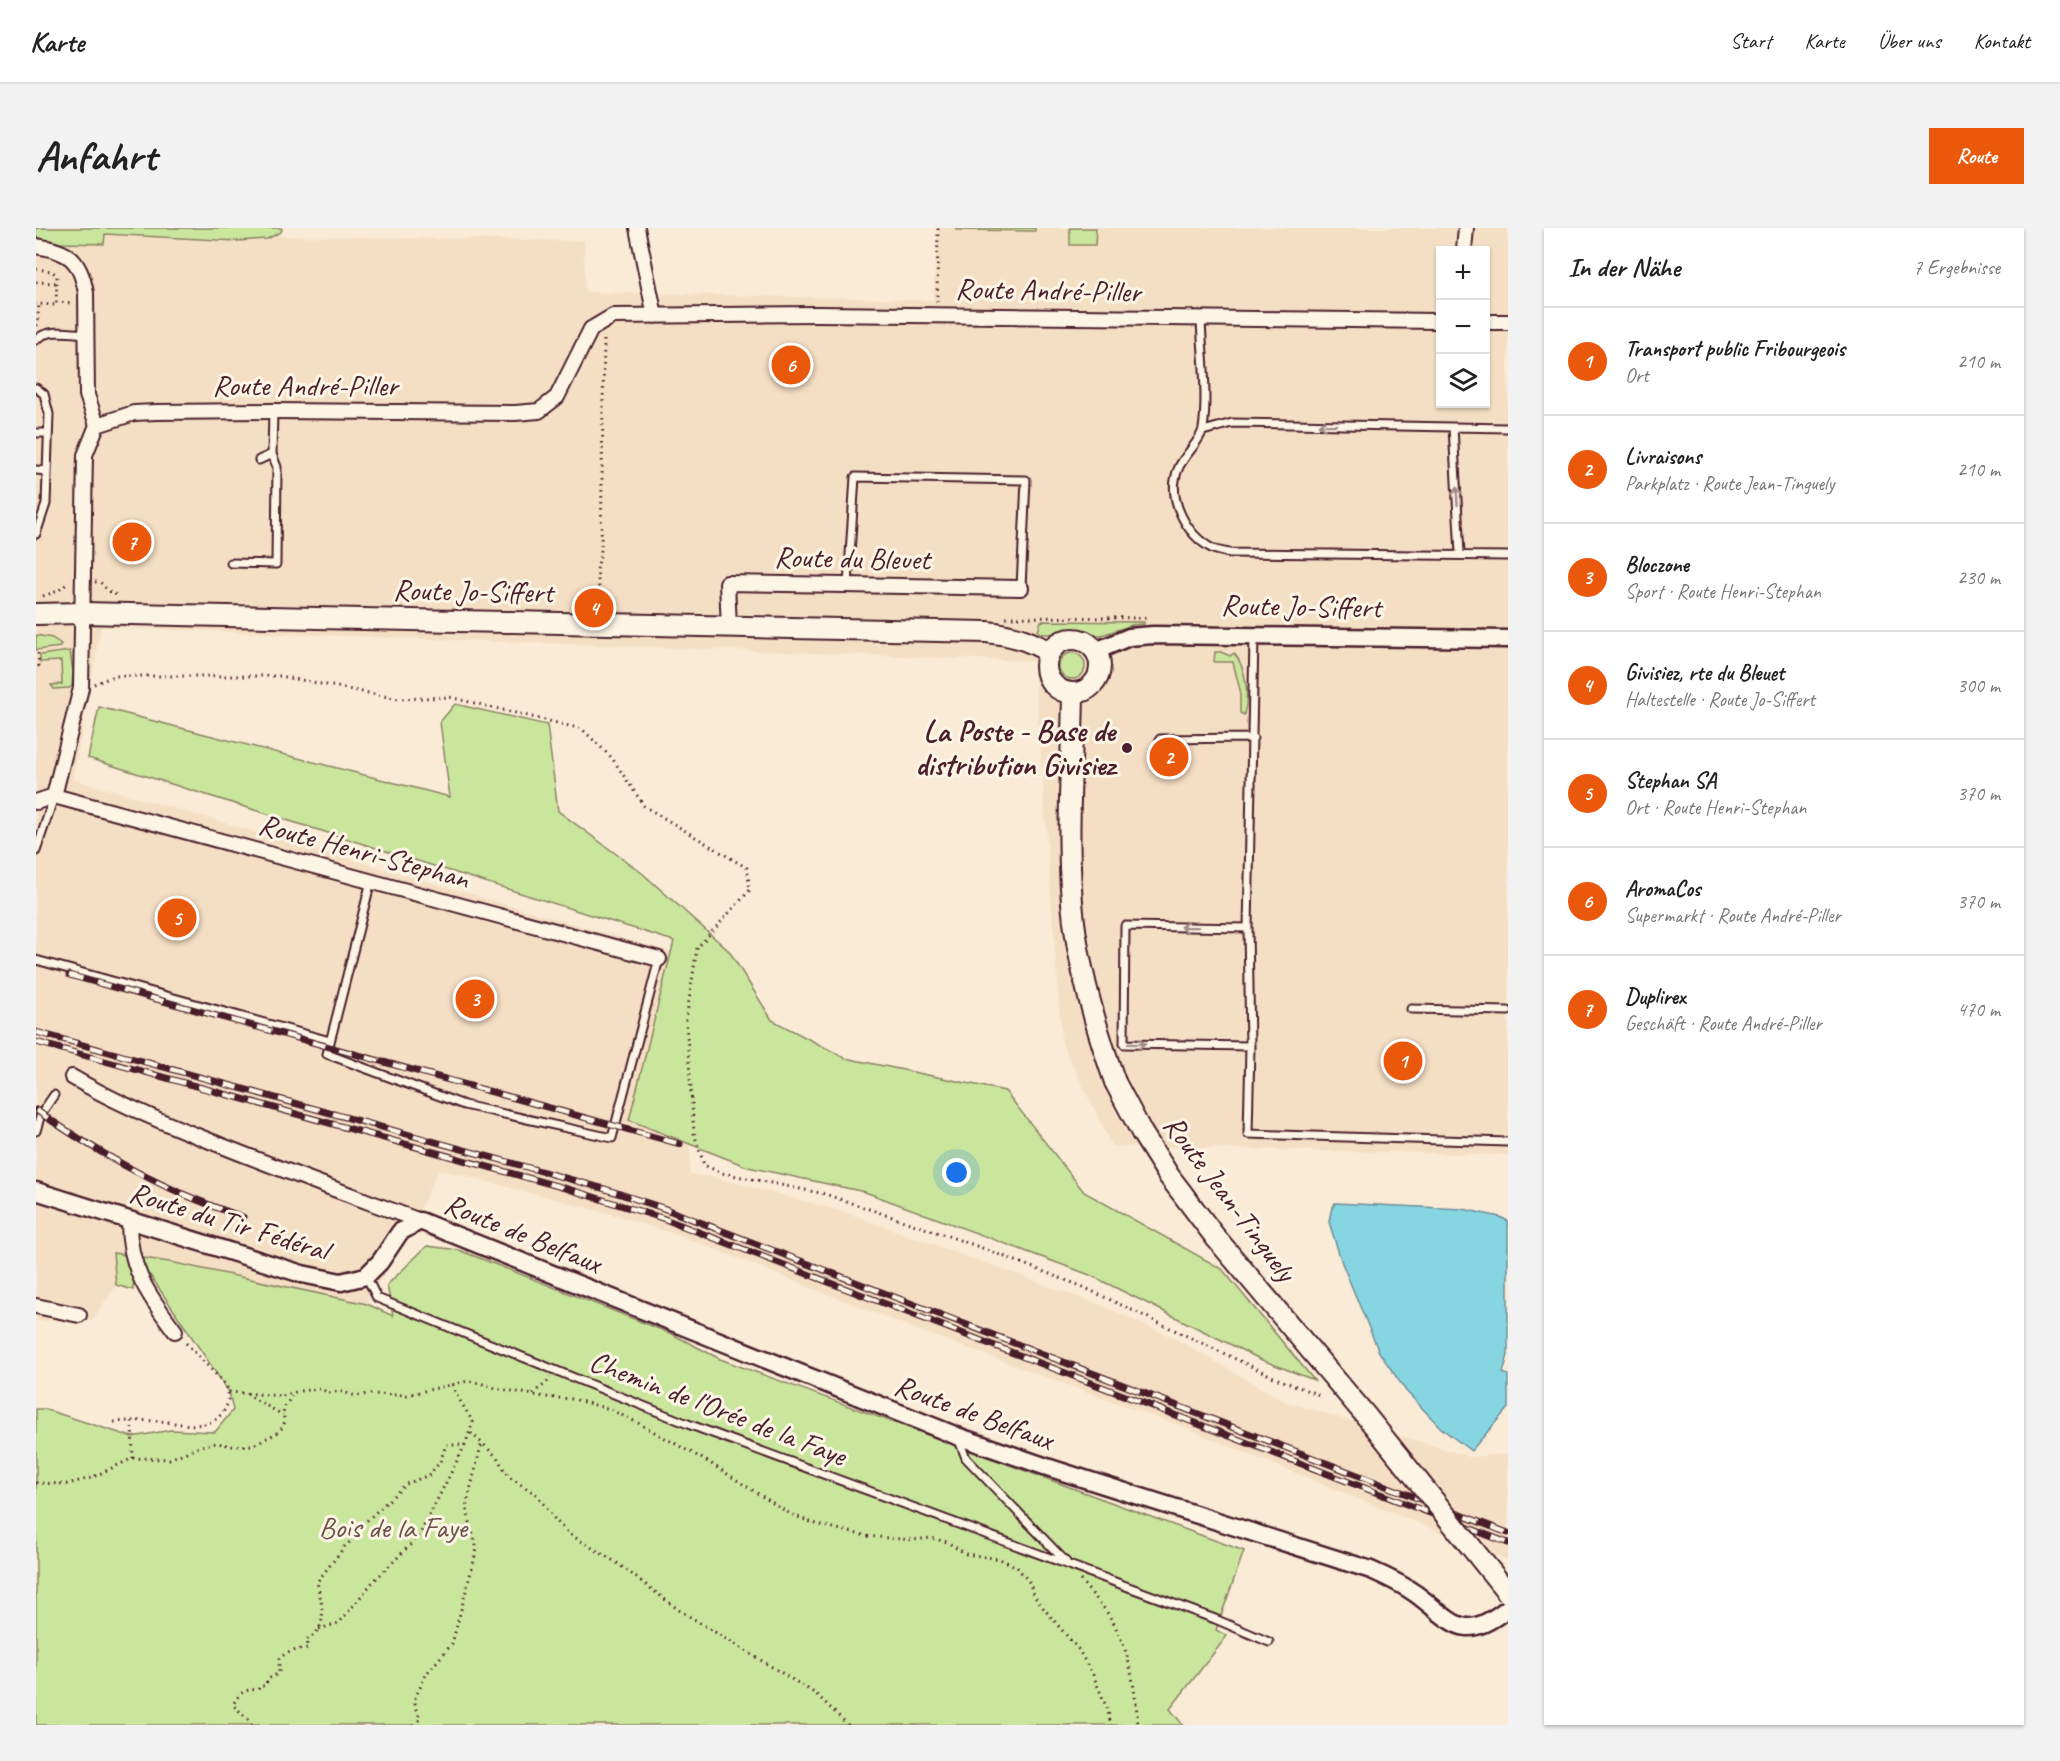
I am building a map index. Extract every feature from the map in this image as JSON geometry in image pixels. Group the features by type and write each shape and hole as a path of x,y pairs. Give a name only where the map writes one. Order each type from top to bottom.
{"main road":[{"name":"Route Jo-Siffert","path":"36,614 82,613 987,632 1015,636 1049,652"},
{"path":"1063,640 1082,640 1096,651 1100,660 1100,669 1092,686 1084,691 1073,693 1056,688 1049,680 1046,661 1049,652 1063,640"},
{"name":"Route Jean-Tinguely","path":"1073,693 1071,824 1074,923 1097,1031 1115,1082 1142,1133 1169,1176 1209,1229 1366,1417 1508,1593"}],"street":[{"path":"637,228 655,315"},
{"path":"1464,246 1466,228"},
{"path":"36,246 58,249 74,261 80,270 86,293 87,395 97,425 85,455 81,688 54,795 36,801"},
{"name":"Route André-Piller","path":"97,425 134,413 273,411 515,413 539,411 556,397 591,329 613,316 818,314 1436,321"},
{"path":"1490,322 1508,322"},
{"name":"Route du Bleuet","path":"729,628 728,583 1021,588"},
{"name":"Route Jo-Siffert","path":"1096,651 1130,637 1153,634 1508,639"},
{"name":"Route Henri-Stephan","path":"54,795 659,959"},
{"path":"72,1077 100,1094 147,1116 249,1158 420,1221"},
{"name":"Route du Tir Fédéral","path":"36,1191 302,1274 341,1282 366,1276 380,1262 400,1232 420,1221"},
{"path":"129,1220 130,1248 137,1272 147,1294 175,1331"},
{"name":"Route de Belfaux","path":"420,1221 957,1436 1371,1570 1394,1580 1416,1594 1449,1621 1463,1627 1470,1628 1485,1624 1508,1608"},
{"path":"36,1306 79,1315"}],"lane":[{"path":"1201,319 1203,431 1178,469 1175,492 1179,512 1195,536 1214,550 1230,553 1508,556"},
{"path":"37,334 64,332 86,334"},
{"path":"36,388 44,394 49,414 46,504 36,534"},
{"path":"231,563 276,564 277,467 272,454 273,411"},
{"path":"1203,431 1232,423 1508,428"},
{"path":"1453,427 1460,554"},
{"path":"36,433 48,434"},
{"path":"259,460 272,454"},
{"path":"36,470 47,471"},
{"path":"848,585 855,477 1026,480 1021,588"},
{"path":"36,504 46,504"},
{"path":"1254,635 1248,928 1250,1046 1248,1134 1508,1142"},
{"path":"1160,739 1253,738"},
{"path":"36,851 54,795"},
{"path":"371,881 327,1054 464,1105 612,1138 659,959"},
{"path":"1248,928 1125,926 1124,1044 1250,1046"},
{"path":"36,960 330,1041"},
{"path":"1411,1009 1508,1011"},
{"path":"36,1131 41,1114 54,1095"},
{"name":"Chemin de l'Orée de la Faye","path":"366,1276 377,1298 688,1424 1215,1619 1269,1642"},
{"name":"Chemin de l'Orée de la Faye","path":"957,1436 966,1458 1067,1564"}],"path":[{"path":"937,307 938,228"},
{"path":"36,269 52,271 57,276 56,305 38,304 37,334"},
{"path":"36,282 57,283"},
{"path":"56,302 77,303"},
{"path":"600,599 597,570 601,550 604,335"},
{"path":"36,597 58,591 70,581"},
{"path":"1006,617 1155,619"},
{"path":"38,653 39,666 43,666"},
{"path":"81,688 114,676 280,676 399,699 449,697 582,729 612,758 644,806 747,868 750,890 697,948 686,1020 694,1133 704,1165 722,1173 825,1194 974,1245 1081,1286 1278,1379 1319,1395"},
{"path":"114,1422 157,1421 195,1425 208,1423 220,1417 227,1407 229,1392 226,1385 175,1331"},
{"path":"229,1392 282,1396 321,1389 328,1393 340,1391 356,1396 406,1395 468,1381 533,1395 573,1399 609,1409 710,1463 790,1514 813,1523 866,1536 913,1540 931,1538 947,1542 966,1554 1000,1559 1017,1567 1029,1582 1035,1597 1078,1649 1093,1675 1108,1711 1111,1725"},
{"path":"533,1395 536,1390 548,1383"},
{"path":"319,1629 339,1623 372,1583 419,1536 471,1433 473,1422 452,1384"},
{"path":"247,1393 283,1415"},
{"path":"36,1483 67,1484 91,1478 133,1458 169,1459 207,1443 232,1446 253,1445 278,1433 284,1427 284,1408 293,1393"},
{"path":"132,1421 133,1458"},
{"path":"471,1433 497,1458 511,1478 537,1496 556,1521 571,1534 617,1563 679,1610 816,1694 848,1725"},
{"path":"414,1725 420,1719 414,1700 428,1673 452,1644 477,1549 466,1507 482,1442"},
{"path":"251,1725 250,1721 233,1705 235,1700 242,1692 250,1688 258,1690 260,1686 265,1686 268,1679 279,1673 279,1659 285,1654 308,1648 306,1640 315,1636 323,1614 317,1582 345,1546 356,1537 359,1528 406,1484 429,1475 440,1462 446,1445 465,1445"},
{"path":"1067,1564 1109,1615 1123,1642 1136,1688 1138,1725"}],"shaded area":[{"path":"938,228 1508,228 1508,1155 1112,1146 1062,1043 1034,661 101,627 73,779 688,957 690,1174 712,1177 842,1211 1103,1306 1172,1337 1284,1401 1470,1457 1508,1454 1508,1560 1183,1427 923,1332 689,1239 622,1217 439,1169 419,1211 367,1304 175,1263 113,1253 116,1285 93,1320 36,1321 36,232 584,241 585,292 933,300"}],"green space":[{"path":"36,228 282,229 281,232 267,239 237,241 105,234 104,244 60,243 36,239"},
{"path":"956,228 1035,228 1035,231 956,230"},
{"path":"1070,228 1096,228 1095,245 1070,245"},
{"path":"1041,621 1144,622 1144,624 1132,625 1102,635 1070,630 1043,634 1038,631"},
{"path":"36,635 52,638 61,644 60,647 36,650"},
{"path":"70,651 72,686 54,689 51,685 62,684 61,661 40,662 40,655"},
{"path":"1215,652 1230,656 1234,653 1242,667 1246,691 1244,715 1240,713 1240,690 1233,662 1214,662"},
{"path":"1072,653 1081,657 1085,666 1081,675 1072,679 1063,675 1059,666 1063,657"},
{"path":"455,704 547,725 558,811 642,873 729,951 772,1020 845,1058 1005,1091 1084,1192 1222,1269 1314,1380 1262,1360 1090,1275 865,1192 748,1167 629,1120 674,941 88,758 99,707 450,797 440,722"},
{"name":"Bois de la Faye","path":"427,1246 459,1250 672,1334 720,1359 1244,1551 1216,1630 1227,1636 1170,1709 1183,1725 36,1725 36,1409 44,1409 132,1437 171,1430 215,1432 233,1410 229,1392 150,1275 134,1277 133,1290 116,1285 113,1253 175,1263 367,1304 393,1316 387,1285"}],"water":[{"path":"1335,1203 1463,1209 1500,1217 1508,1221 1508,1355 1503,1373 1508,1375 1508,1408 1471,1451 1441,1428 1406,1391 1379,1352 1342,1263 1329,1222"}],"railway":[{"path":"69,975 680,1144"},
{"path":"36,1032 605,1189 663,1208 1508,1533"},
{"path":"36,1042 568,1189 662,1218 1508,1543"},
{"path":"36,1110 111,1158 161,1184 243,1217"}],"place":[{"name":"AromaCos","path":"791,365"},
{"name":"Duplirex","path":"132,542"},
{"name":"Givisiez, rte du Bleuet","path":"594,608"},
{"name":"La Poste - Base de distribution Givisiez","path":"1127,748"},
{"name":"Livraisons","path":"1169,757"},
{"name":"Stephan SA","path":"177,918"},
{"name":"Bloczone","path":"475,999"},
{"name":"Transport public Fribourgeois","path":"1403,1061"}]}
